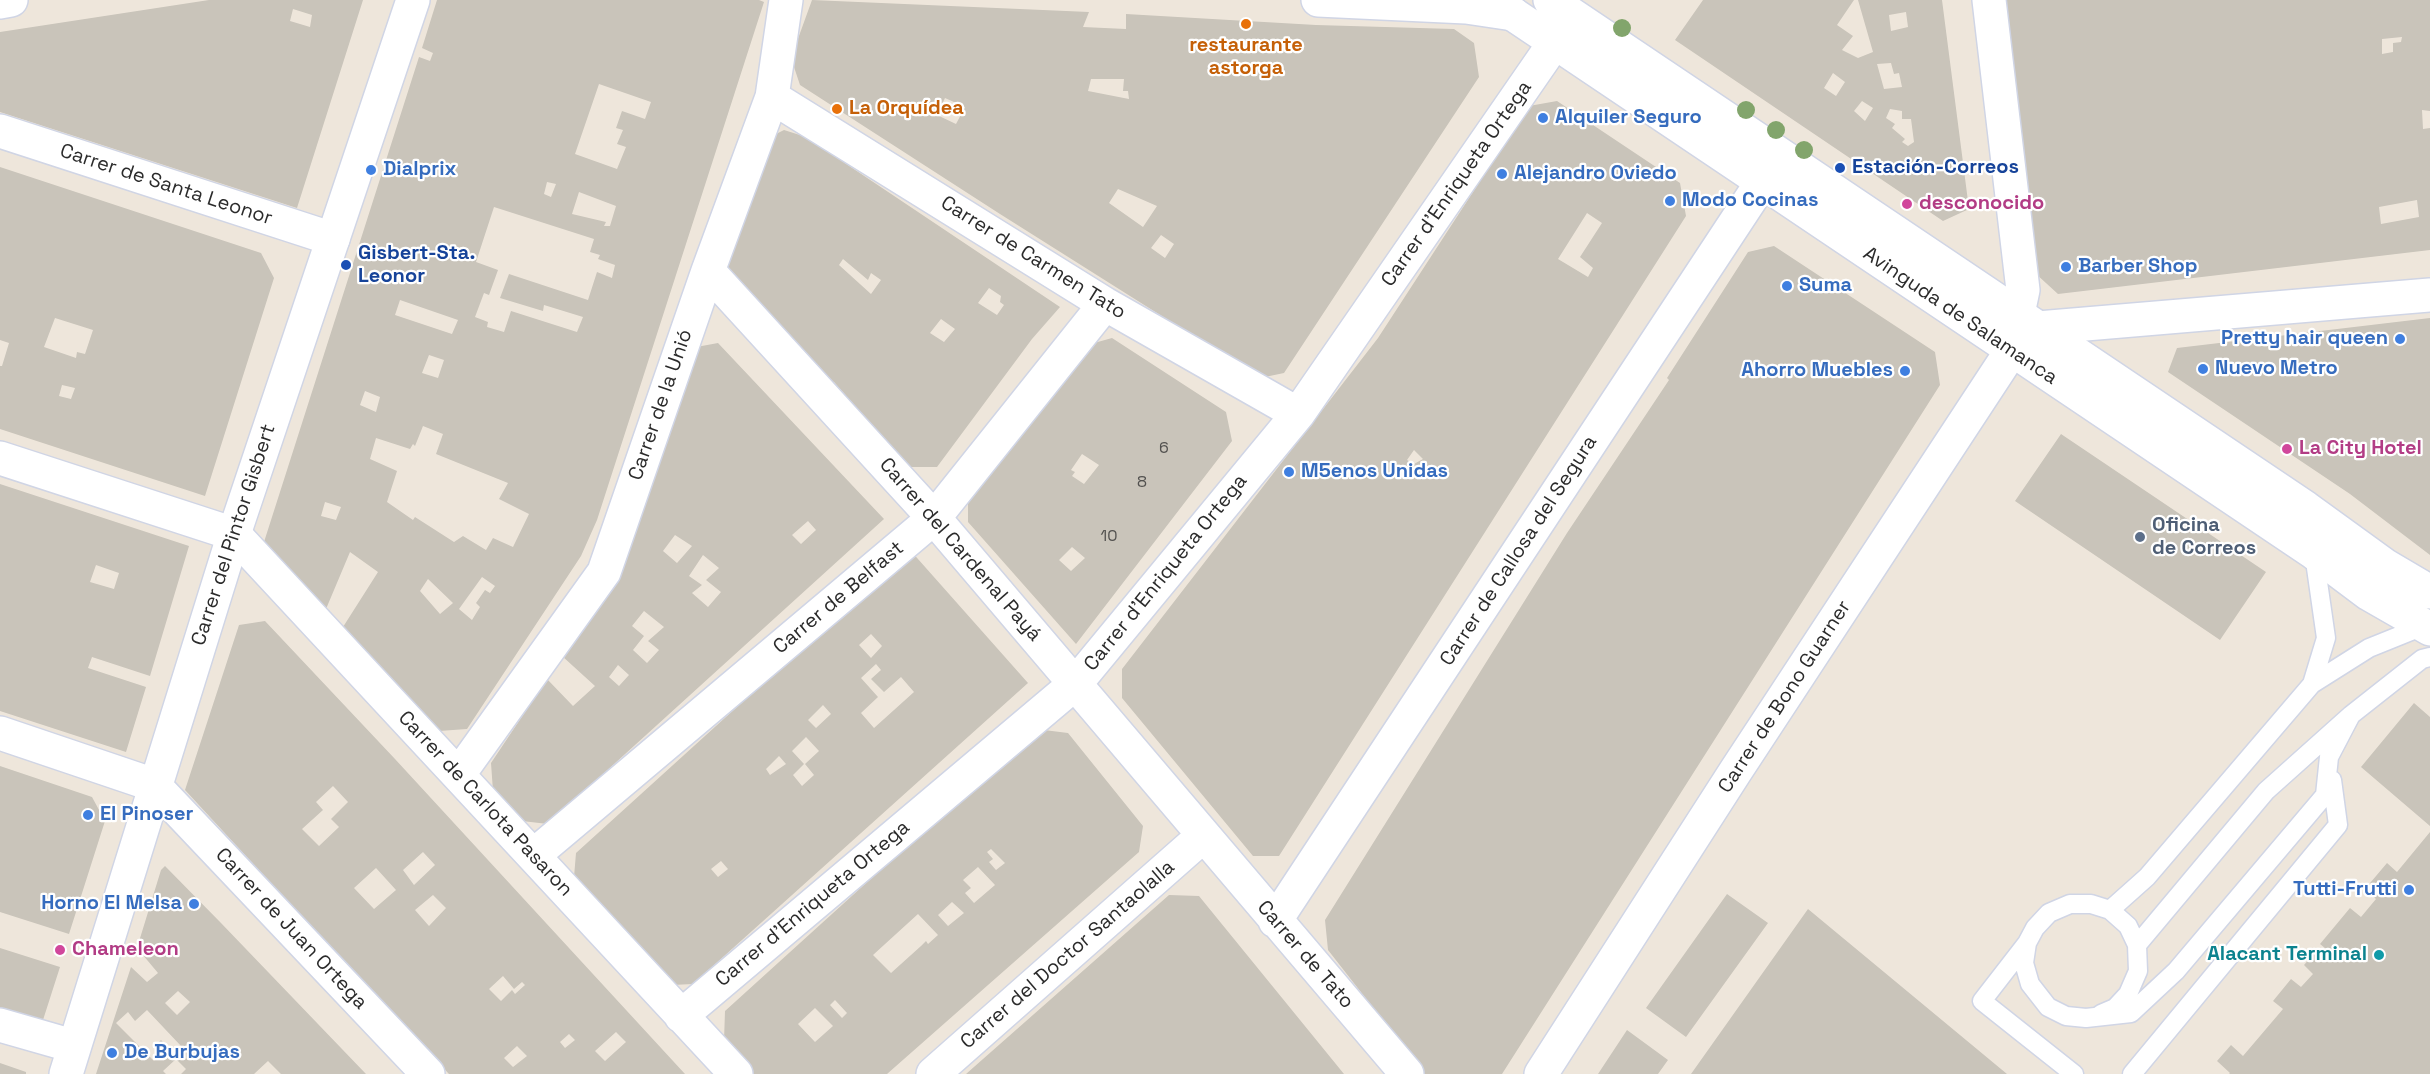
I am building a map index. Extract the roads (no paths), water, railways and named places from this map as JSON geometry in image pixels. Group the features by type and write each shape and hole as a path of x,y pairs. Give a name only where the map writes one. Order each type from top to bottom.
{"street":[{"path":"0,2 11,0"},
{"name":"Carrer del Pintor Gisbert","path":"71,1065 154,785 234,534 413,0"},
{"name":"Carrer de la Unió","path":"459,774 604,572 708,271 772,97 786,0"},
{"path":"1317,0 1502,7"},
{"name":"Avinguda de Salamanca","path":"1550,0 2306,508 2386,566 2430,592"},
{"path":"1989,0 2028,321 2430,296"},
{"name":"Avinguda de Salamanca","path":"1502,7 2313,552 2368,594 2428,634"},
{"name":"Carrer d'Enriqueta Ortega","path":"681,1016 1076,683 1298,414 1555,42"},
{"name":"Carrer de Carmen Tato","path":"772,97 1105,304 1298,414"},
{"name":"Carrer de Santa Leonor","path":"0,131 333,239"},
{"name":"Carrer de Callosa del Segura","path":"1275,921 1762,182"},
{"name":"Carrer del Cardenal Payá","path":"708,271 934,518 1076,683 1203,836"},
{"name":"Carrer de Belfast","path":"534,855 934,518 1105,304"},
{"name":"Carrer de Bono Guarner","path":"1541,1074 1735,772 2012,350 2028,321"},
{"path":"0,458 234,534"},
{"name":"Carrer de Carlota Pasaron","path":"234,534 736,1074"},
{"path":"0,733 154,785"},
{"name":"Carrer de Juan Ortega","path":"154,785 428,1074"},
{"name":"Carrer de Tato","path":"1203,836 1407,1074"},
{"name":"Carrer del Doctor Santaolalla","path":"933,1074 1203,836"},
{"path":"0,1025 71,1065"}],"lane":[{"path":"2312,684 2326,638 2313,552"},
{"path":"2110,910 2147,877 2312,684 2369,648 2394,640 2428,634 2422,659 2351,715 2266,791 2137,945"},
{"path":"2027,943 2024,963 2030,984 2048,1007 2066,1016 2086,1018 2131,1013 2176,971 2325,795 2329,757 2351,715"},
{"path":"2132,1074 2338,825 2329,757"},
{"path":"2074,1074 1982,1001 2027,943 2035,928 2049,913 2070,904 2091,904 2110,910 2128,926 2137,945 2138,971 2128,994 2115,1008 2097,1016"}],"place":[{"name":"restaurante astorga","path":"1246,24"},
{"name":"La Orquídea","path":"837,109"},
{"name":"Alquiler Seguro","path":"1543,118"},
{"name":"Estación-Correos","path":"1840,168"},
{"name":"Dialprix","path":"371,170"},
{"name":"Alejandro Oviedo","path":"1502,174"},
{"name":"Modo Cocinas","path":"1670,201"},
{"name":"desconocido","path":"1907,204"},
{"name":"Gisbert-Sta. Leonor","path":"346,265"},
{"name":"Barber Shop","path":"2066,267"},
{"name":"Suma","path":"1787,286"},
{"name":"Pretty hair queen","path":"2400,339"},
{"name":"Nuevo Metro","path":"2203,369"},
{"name":"Ahorro Muebles","path":"1905,371"},
{"name":"La City Hotel","path":"2287,449"},
{"name":"M5enos Unidas","path":"1289,472"},
{"name":"Oficina de Correos","path":"2140,537"},
{"name":"El Pinoser","path":"88,815"},
{"name":"Tutti-Frutti","path":"2409,890"},
{"name":"Horno El Melsa","path":"194,904"},
{"name":"Chameleon","path":"60,950"},
{"name":"Alacant Terminal","path":"2379,955"},
{"name":"De Burbujas","path":"112,1053"}]}
